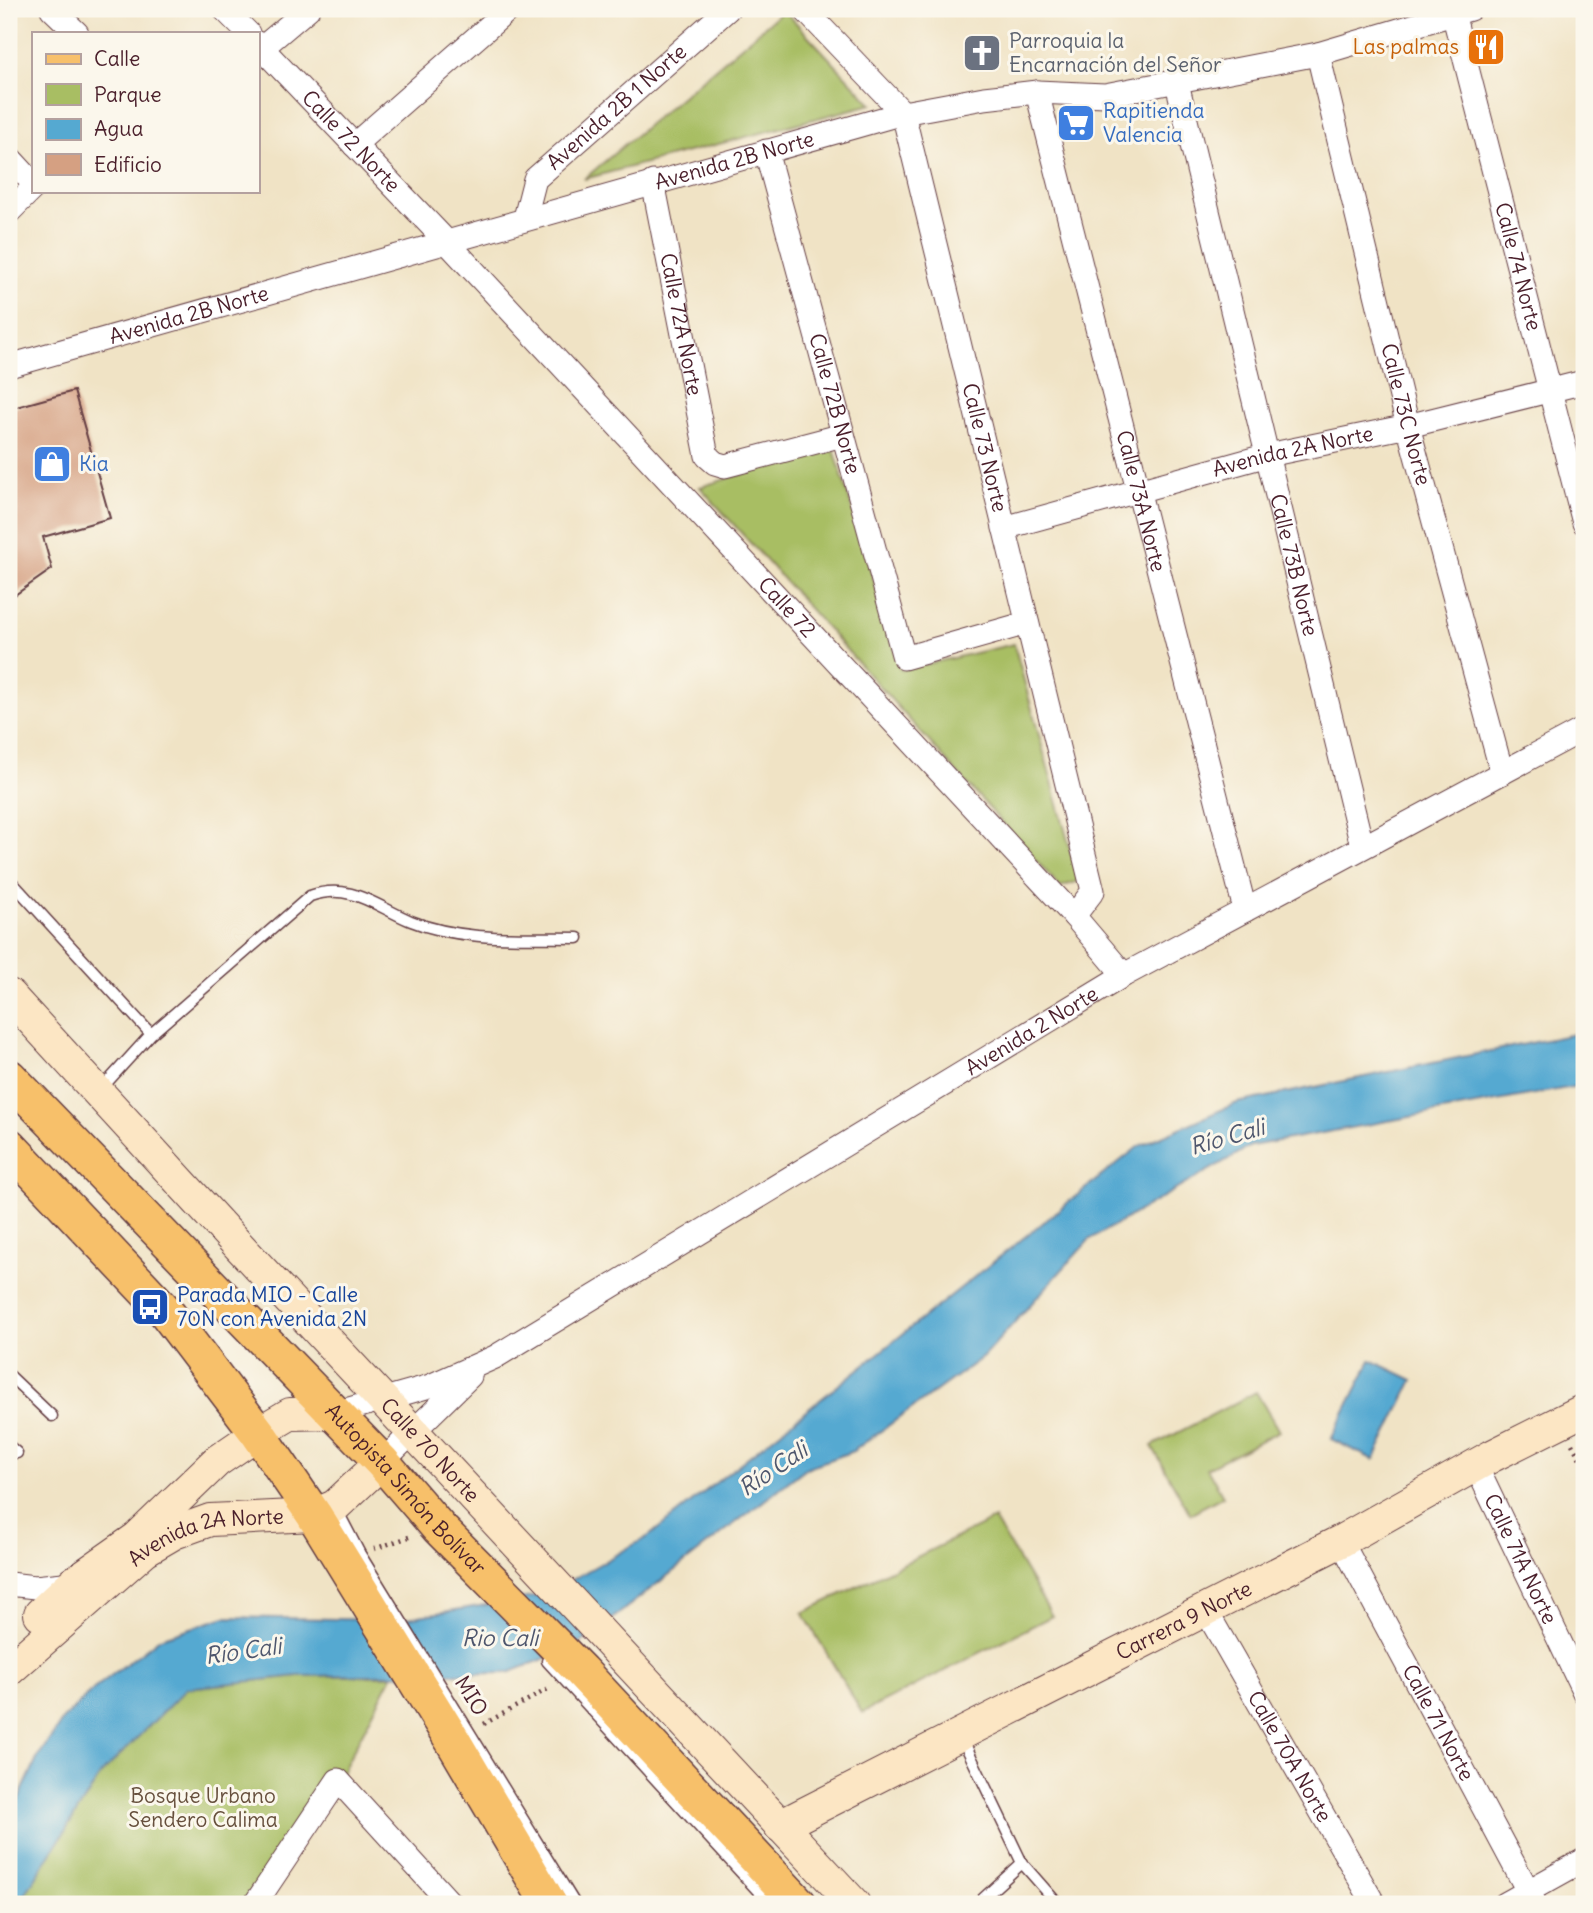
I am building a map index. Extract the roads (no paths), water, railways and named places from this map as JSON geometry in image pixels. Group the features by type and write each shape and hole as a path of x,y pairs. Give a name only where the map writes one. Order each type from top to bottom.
{"main road":[{"name":"Autopista Simón Bolívar","path":"9,1077 374,1472 799,1904"},
{"path":"9,1146 166,1312 258,1433 325,1511 462,1736 549,1904"}],"street":[{"path":"52,9 76,32"},
{"name":"Calle 72 Norte","path":"224,9 247,32"},
{"path":"259,39 308,9"},
{"path":"354,145 509,9"},
{"name":"Avenida 2B 1 Norte","path":"524,218 535,179 728,9"},
{"name":"Calle 73 Norte","path":"804,9 903,113 1093,891 1074,916"},
{"name":"Avenida 2B Norte","path":"9,366 524,218 903,113 984,97 1037,92 1105,95 1176,79 1318,54 1459,11"},
{"name":"Calle 74 Norte","path":"1459,11 1584,523"},
{"name":"Calle 72 Norte","path":"259,44 446,241"},
{"name":"Calle 73C Norte","path":"1318,54 1408,426 1502,773"},
{"name":"Calle 73B Norte","path":"1176,79 1362,846"},
{"name":"Calle 73A Norte","path":"1037,92 1245,910"},
{"name":"Calle 72B Norte","path":"766,151 904,658 1027,623"},
{"path":"9,157 32,182"},
{"name":"Calle 72A Norte","path":"653,182 707,456 715,463 725,466 843,435"},
{"path":"9,212 32,189"},
{"name":"Calle 72","path":"446,241 1074,916 1124,975"},
{"name":"Avenida 2A Norte","path":"1004,528 1268,455 1408,426 1584,382"},
{"name":"Avenida 2 Norte","path":"382,1399 453,1377 495,1357 1124,975 1584,729"},
{"name":"Calle 70 Norte","path":"9,995 854,1904"},
{"name":"Avenida 2 Norte","path":"413,1431 462,1382 495,1357"},
{"name":"Avenida 2A Norte","path":"9,1670 81,1591 217,1461 290,1415 325,1417 382,1399"},
{"name":"Carrera 9 Norte","path":"780,1826 1341,1541 1584,1410"},
{"path":"325,1511 374,1472 413,1431"},
{"name":"Calle 71A Norte","path":"1476,1466 1584,1692"},
{"name":"Avenida 2A Norte","path":"9,1643 81,1591 145,1550 191,1526 238,1517 265,1519 325,1511"},
{"name":"Calle 71 Norte","path":"1341,1541 1532,1898"},
{"path":"9,1584 81,1591"},
{"name":"Calle 70A Norte","path":"1205,1609 1374,1904"},
{"path":"255,1904 338,1780 450,1904"},
{"path":"1504,1904 1532,1898 1584,1860"}],"lane":[{"path":"9,879 151,1034"},
{"path":"99,1092 151,1034 310,896 330,890 351,894 412,922 444,932 578,938"},
{"path":"9,1376 52,1416"},
{"path":"537,1650 573,1675 769,1904"},
{"path":"960,1733 1021,1863 1058,1904"},
{"name":"MIO","path":"462,1736 575,1904"},
{"path":"977,1904 1021,1863"}],"water":[{"name":"Rio Cali","path":"1584,1032 1584,1085 1251,1146 1089,1240 983,1357 853,1451 806,1468 577,1646 508,1673 298,1676 187,1688 101,1774 19,1904 9,1904 9,1820 38,1757 64,1718 95,1688 160,1638 225,1617 395,1620 545,1595 649,1536 1139,1146 1237,1103"},
{"path":"1371,1360 1413,1380 1374,1460 1331,1439"}],"place":[{"name":"Las palmas","path":"1486,47"},
{"name":"Parroquia la Encarnación del Señor","path":"982,53"},
{"name":"Rapitienda Valencia","path":"1076,123"},
{"name":"Kia","path":"52,464"},
{"name":"Parada MIO - Calle 70N con Avenida 2N","path":"150,1307"}],"water label":[{"name":"Río Cali","path":"1227,1137"},
{"name":"Río Cali","path":"773,1469"},
{"name":"Río Cali","path":"243,1651"}],"park label":[{"name":"Bosque Urbano Sendero Calima","path":"203,1808"}]}
